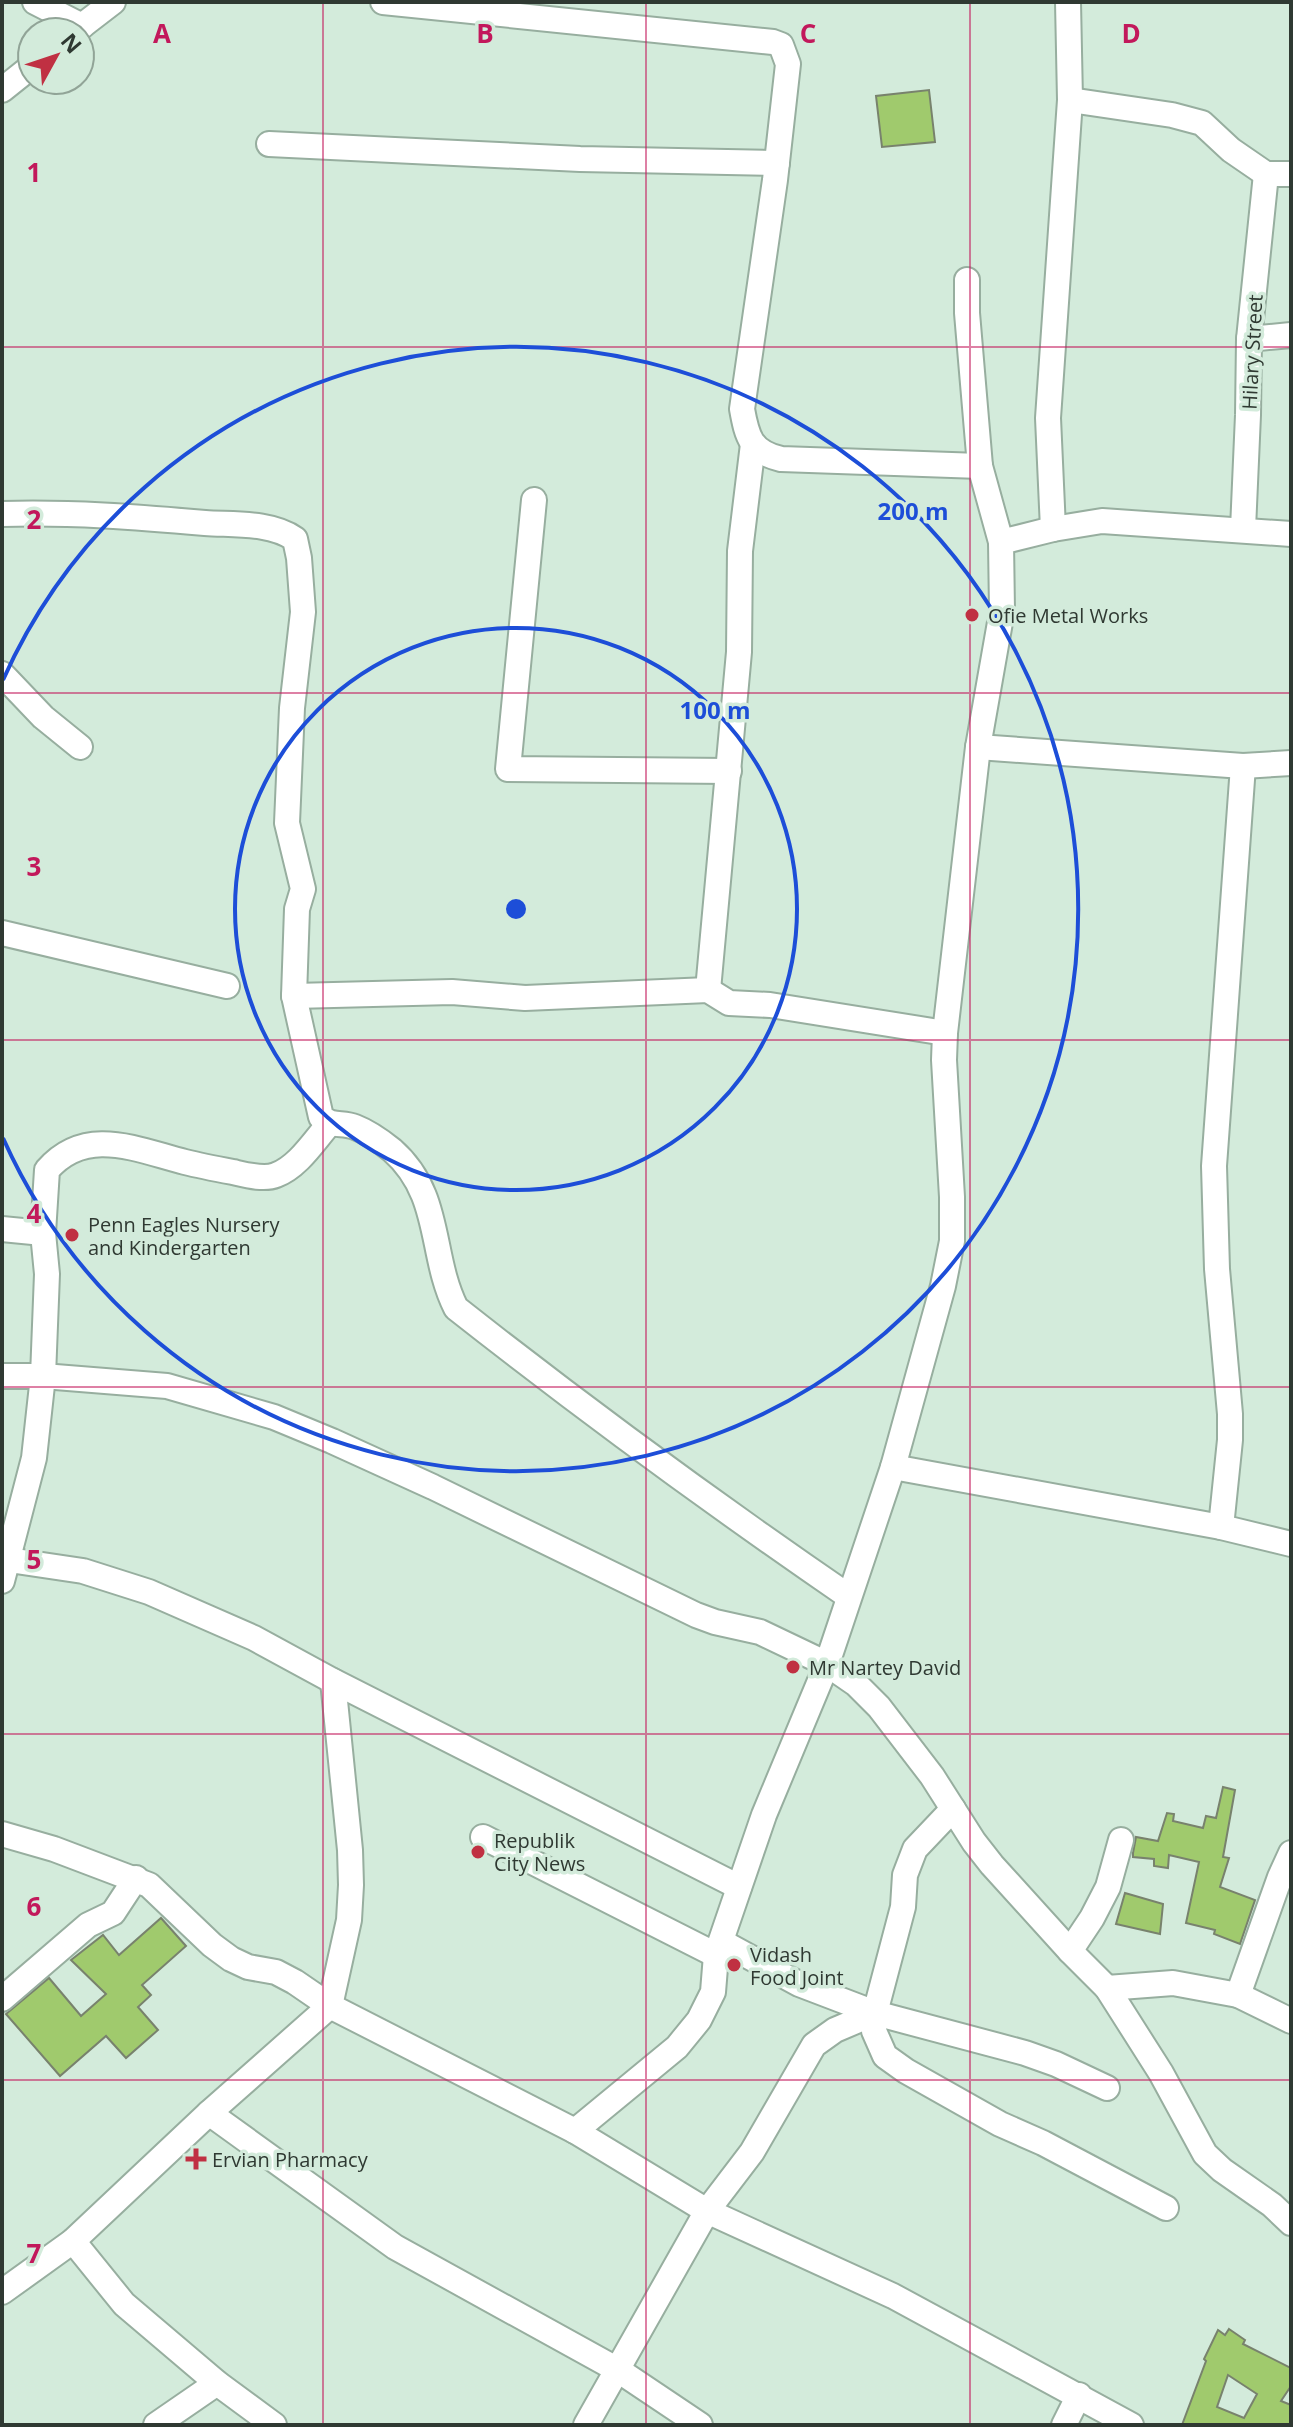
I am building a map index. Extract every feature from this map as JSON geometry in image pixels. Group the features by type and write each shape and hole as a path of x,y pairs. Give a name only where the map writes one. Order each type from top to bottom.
{"street":[{"path":"35,2 57,16"},
{"path":"95,16 113,2"},
{"path":"383,2 781,45 788,64 742,409 747,433 753,444 766,455 781,459 980,466"},
{"path":"1053,529 1048,418 1070,100 1068,2"},
{"path":"1070,100 1172,115 1202,123 1231,150 1266,174 1291,174"},
{"path":"269,144 580,159 777,163"},
{"name":"Hilary Street","path":"1243,529 1249,339 1266,174"},
{"path":"575,2131 677,2047 699,2020 713,1992 719,1948 739,1887 764,1815 827,1664 893,1467 943,1286 952,1241 945,1033 978,747 1002,611 1001,542 980,466 967,280"},
{"path":"1249,339 1291,335"},
{"path":"708,990 739,652 740,551 753,444"},
{"path":"534,500 508,769 729,771"},
{"path":"2,514 47,512 183,521 284,531 295,539 303,612 292,708 287,823 303,889 297,909 294,996 321,1117 329,1124 359,1128 389,1148 409,1167 421,1186 449,1295 456,1308 558,1389 848,1596"},
{"path":"1001,542 1102,521 1291,534"},
{"path":"2,674 43,717 80,747"},
{"path":"978,747 1243,766 1291,763"},
{"path":"1221,1527 1230,1414 1217,1269 1214,1166 1243,766"},
{"path":"2,933 227,986"},
{"path":"294,996 452,992 525,998 708,990 729,1003 770,1005 945,1033"},
{"path":"329,1124 299,1160 275,1176 251,1176 185,1162 131,1146 97,1144 67,1151 47,1170 43,1233 47,1274 43,1376 34,1458 5,1570 83,1571 149,1592 254,1638 739,1887"},
{"path":"2,1229 43,1233"},
{"path":"2,1376 43,1376 167,1386 274,1417 433,1487 696,1615 760,1632 827,1664 856,1684 879,1707 932,1776 992,1865 1107,1988 1168,2085 1205,2154 1291,2223"},
{"path":"893,1467 1221,1527 1291,1544"},
{"path":"2,2292 73,2241 209,2113 330,2006 349,1920 351,1885 333,1681"},
{"path":"953,1809 915,1849 905,1875 903,1907 875,2013 874,2031 885,2056 1000,2124 1043,2143 1166,2208"},
{"path":"2,1834 136,1878 149,1885 231,1959 248,1967 276,1972 330,2006 575,2131 707,2211 893,2296 1131,2425"},
{"path":"483,1837 799,1984 875,2013 1025,2053 1107,2088"},
{"path":"1070,1951 1108,1887 1121,1840"},
{"path":"1238,1995 1291,1853"},
{"path":"2,1999 88,1925 113,1913 136,1878"},
{"path":"1107,1988 1173,1983 1238,1995 1291,2021"},
{"path":"586,2425 707,2211 752,2152 814,2045 835,2030 875,2013"},
{"path":"209,2113 395,2247 618,2370 700,2425"},
{"path":"73,2241 124,2304 217,2383 274,2425"},
{"path":"156,2425 217,2383"},
{"path":"1064,2425 1079,2395"}],"building":[{"path":"929,90 935,142 882,147 876,96"},
{"path":"1223,1787 1235,1790 1223,1857 1229,1858 1220,1887 1255,1900 1240,1944 1214,1934 1215,1930 1186,1923 1199,1862 1169,1855 1168,1868 1154,1866 1154,1859 1133,1857 1136,1837 1158,1841 1167,1813 1174,1814 1173,1821 1203,1828 1206,1816 1216,1818"},
{"path":"1125,1893 1163,1904 1160,1934 1116,1924"},
{"path":"161,1918 186,1946 142,1985 151,1995 138,2007 158,2030 126,2058 106,2036 60,2076 6,2014 49,1978 81,2016 106,1994 71,1960 103,1935 119,1955"},
{"path":"1229,2329 1245,2340 1243,2344 1291,2368 1291,2386 1281,2401 1291,2405 1291,2425 1182,2425 1206,2361 1204,2359 1218,2330 1225,2335","holes":["1228,2375 1257,2394 1244,2418 1217,2407"]}],"place":[{"name":"Ofie Metal Works","path":"972,615"},
{"name":"Penn Eagles Nursery and Kindergarten","path":"72,1235"},
{"name":"Mr Nartey David","path":"793,1667"},
{"name":"Republik City News","path":"478,1852"},
{"name":"Vidash Food Joint","path":"734,1965"},
{"name":"Ervian Pharmacy","path":"196,2159"}]}
